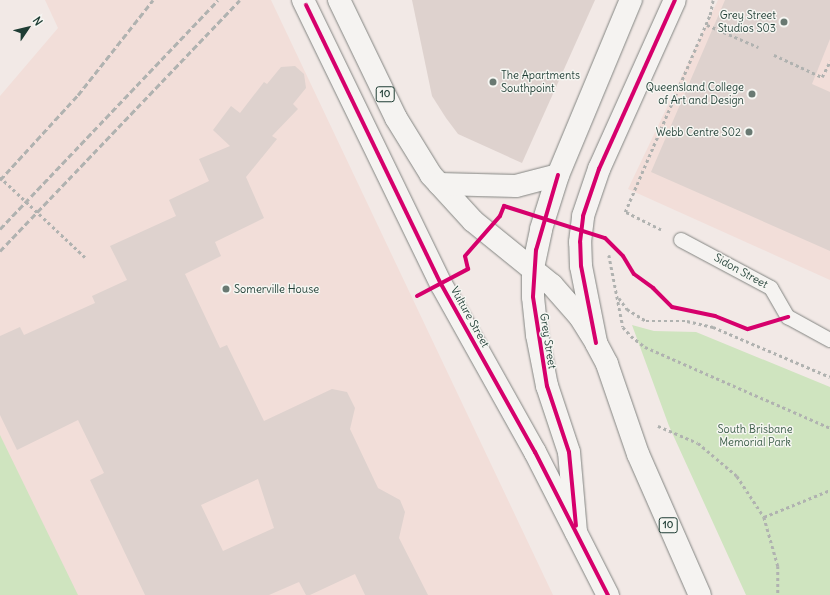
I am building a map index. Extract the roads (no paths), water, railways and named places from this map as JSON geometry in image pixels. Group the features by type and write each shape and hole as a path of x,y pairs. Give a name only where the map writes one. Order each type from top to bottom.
{"main road":[{"name":"10","path":"339,0 396,118 439,184 473,221 533,268 573,309 596,342 607,364 638,454 700,595"},
{"name":"Grey Street","path":"576,532 569,452 547,386 537,335 533,297 533,268 542,224 558,175 631,0"},
{"path":"596,342 581,266 581,231 589,196 599,169 675,0"},
{"name":"Vulture Street","path":"305,3 441,284 576,532 608,595"},
{"path":"439,184 523,185 558,175"}],"lane":[{"name":"Sidon Street","path":"681,240 771,288 788,317 830,340"}],"railway":[{"path":"0,180 78,95 153,0"},
{"path":"0,229 218,0"},
{"path":"0,251 240,0"}],"place":[{"name":"Grey Street Studios S03","path":"784,22"},
{"name":"The Apartments Southpoint","path":"493,82"},
{"name":"Queensland College of Art and Design","path":"752,94"},
{"name":"Webb Centre S02","path":"749,132"},
{"name":"Somerville House","path":"226,289"}],"park label":[{"name":"South Brisbane Memorial Park","path":"755,436"}]}
